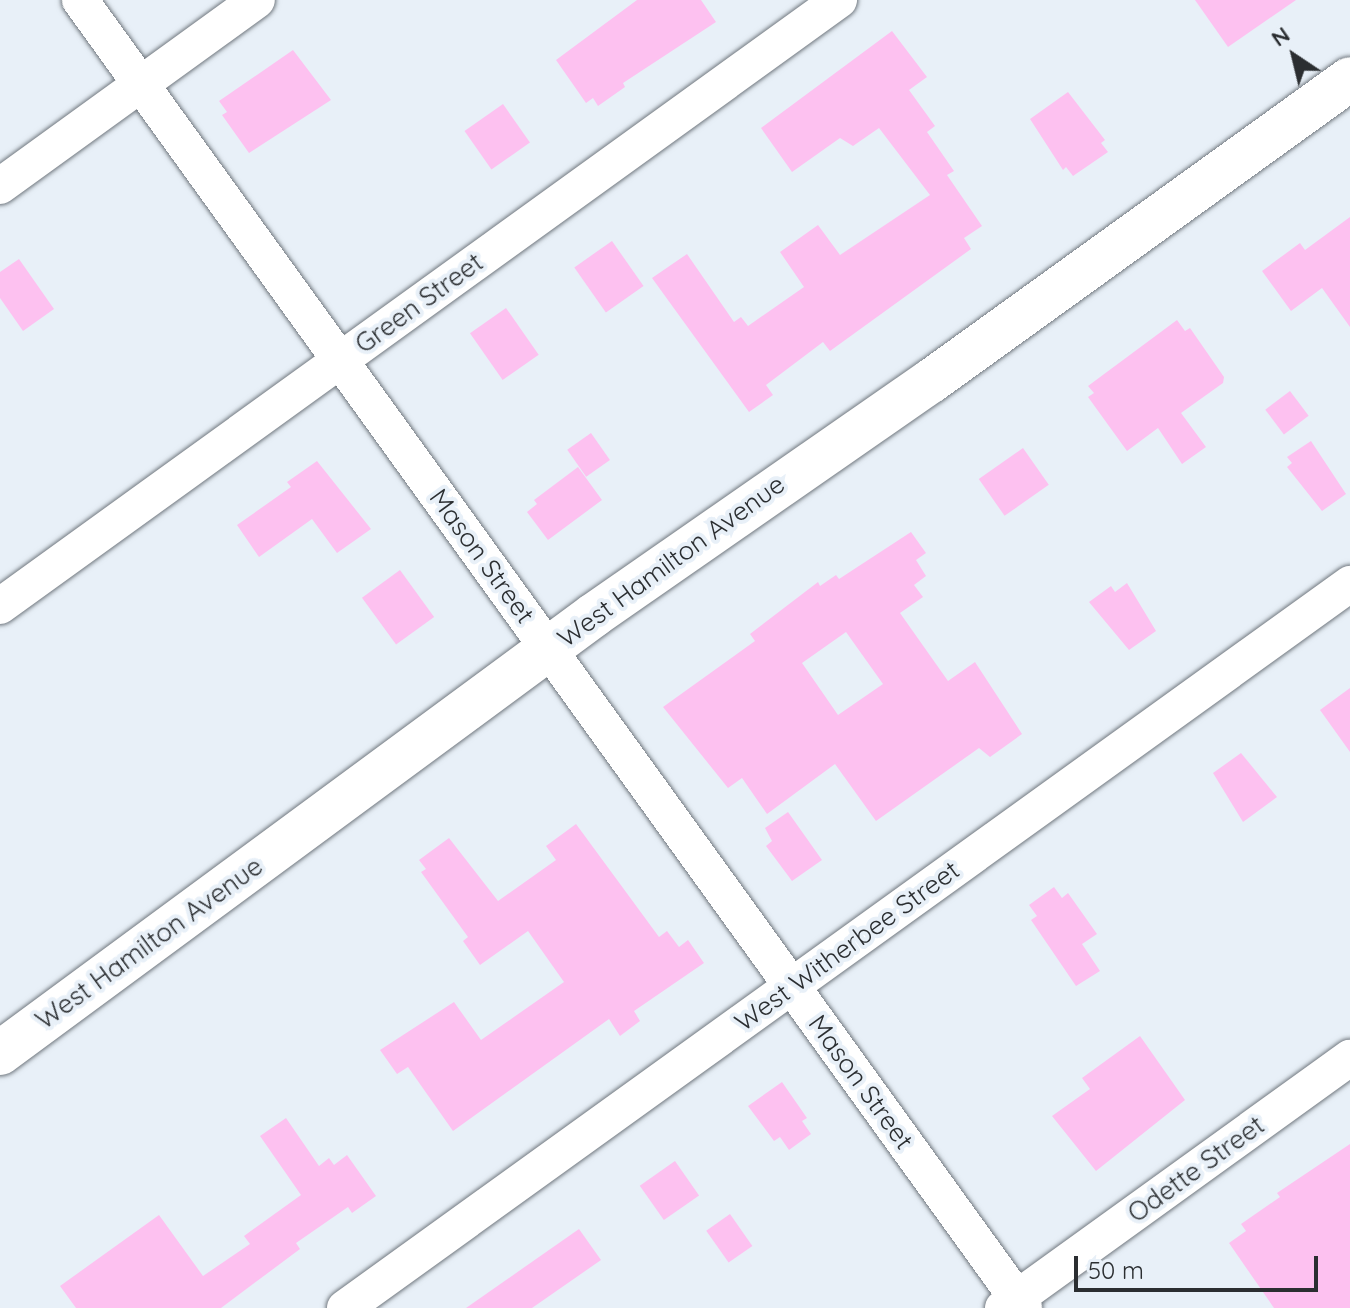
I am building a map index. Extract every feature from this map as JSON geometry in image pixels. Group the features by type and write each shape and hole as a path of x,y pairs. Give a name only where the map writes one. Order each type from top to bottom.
{"street":[{"name":"Mason Street","path":"80,0 791,986 1015,1305"},
{"path":"0,186 257,0"},
{"name":"Green Street","path":"0,606 839,0"},
{"name":"West Hamilton Avenue","path":"0,1053 549,649 1350,79"},
{"name":"West Witherbee Street","path":"345,1308 1350,584"},
{"name":"Odette Street","path":"1015,1305 1350,1058"}],"building":[{"path":"637,0 701,0 716,22 623,83 625,87 598,106 593,98 586,103 556,60"},
{"path":"1195,0 1296,0 1228,47"},
{"path":"892,31 927,77 909,90 935,126 927,132 954,171 947,175 982,226 964,238 971,249 830,351 823,342 766,385 773,395 749,412 652,278 687,254 734,322 741,317 748,326 804,287 780,252 818,225 840,255 930,195 879,128 853,146 840,138 792,172 761,128"},
{"path":"293,50 331,100 249,153 222,115 227,112 219,101"},
{"path":"1068,92 1105,140 1101,143 1108,152 1073,176 1066,167 1063,170 1030,119"},
{"path":"503,104 530,143 491,169 464,131"},
{"path":"1350,217 1350,327 1322,288 1291,311 1262,271 1300,243 1305,250"},
{"path":"612,241 644,286 606,312 574,267"},
{"path":"19,259 54,309 23,331 0,298 0,272"},
{"path":"506,308 539,355 503,380 470,333"},
{"path":"1177,320 1185,331 1190,328 1224,377 1223,383 1181,413 1206,447 1182,464 1158,428 1127,451 1088,397 1094,393 1088,386"},
{"path":"1290,391 1309,416 1284,434 1265,410"},
{"path":"591,433 610,460 586,477 567,450"},
{"path":"1311,441 1346,494 1322,511 1287,467 1292,463 1287,457"},
{"path":"1023,448 1049,485 1005,516 979,479"},
{"path":"317,461 371,529 337,553 312,519 259,557 237,525 291,487 287,482"},
{"path":"578,467 602,500 548,540 527,512 537,504 534,500"},
{"path":"911,532 926,553 916,560 926,576 914,585 923,597 900,613 948,681 975,662 1022,734 990,757 979,748 876,821 835,764 767,814 742,778 728,788 663,707 755,641 750,634 818,582 820,586 836,575 839,579","holes":["846,632 883,684 838,715 802,663"]},
{"path":"400,570 434,617 396,645 362,598"},
{"path":"1127,583 1156,631 1129,650 1089,602 1111,586 1115,592"},
{"path":"1350,688 1350,752 1320,710"},
{"path":"1241,753 1277,797 1243,822 1213,773"},
{"path":"788,812 822,860 792,881 766,846 772,841 765,828"},
{"path":"576,824 659,937 667,931 679,947 688,940 704,963 634,1011 640,1021 620,1036 609,1019 453,1131 408,1067 397,1074 380,1050 454,1002 481,1040 564,982 528,931 480,965 463,941 468,937 421,872 426,869 419,860 449,838 498,901 556,860 546,846"},
{"path":"1054,887 1062,898 1068,893 1097,934 1082,944 1100,971 1076,986 1031,920 1037,916 1029,905"},
{"path":"1140,1036 1185,1100 1096,1171 1052,1116 1090,1089 1082,1078"},
{"path":"782,1082 807,1118 802,1121 811,1134 789,1150 780,1137 774,1141 748,1106"},
{"path":"286,1118 319,1166 329,1158 334,1165 347,1155 376,1196 352,1213 348,1207 296,1243 300,1249 221,1308 76,1308 60,1286 159,1215 203,1276 250,1244 244,1236 301,1195 260,1136"},
{"path":"1350,1144 1350,1308 1274,1308 1229,1243 1246,1231 1241,1224 1280,1197 1277,1193"},
{"path":"675,1161 699,1195 664,1220 640,1186"},
{"path":"730,1214 752,1246 729,1263 706,1231"},
{"path":"579,1229 601,1260 532,1308 466,1308"}]}
